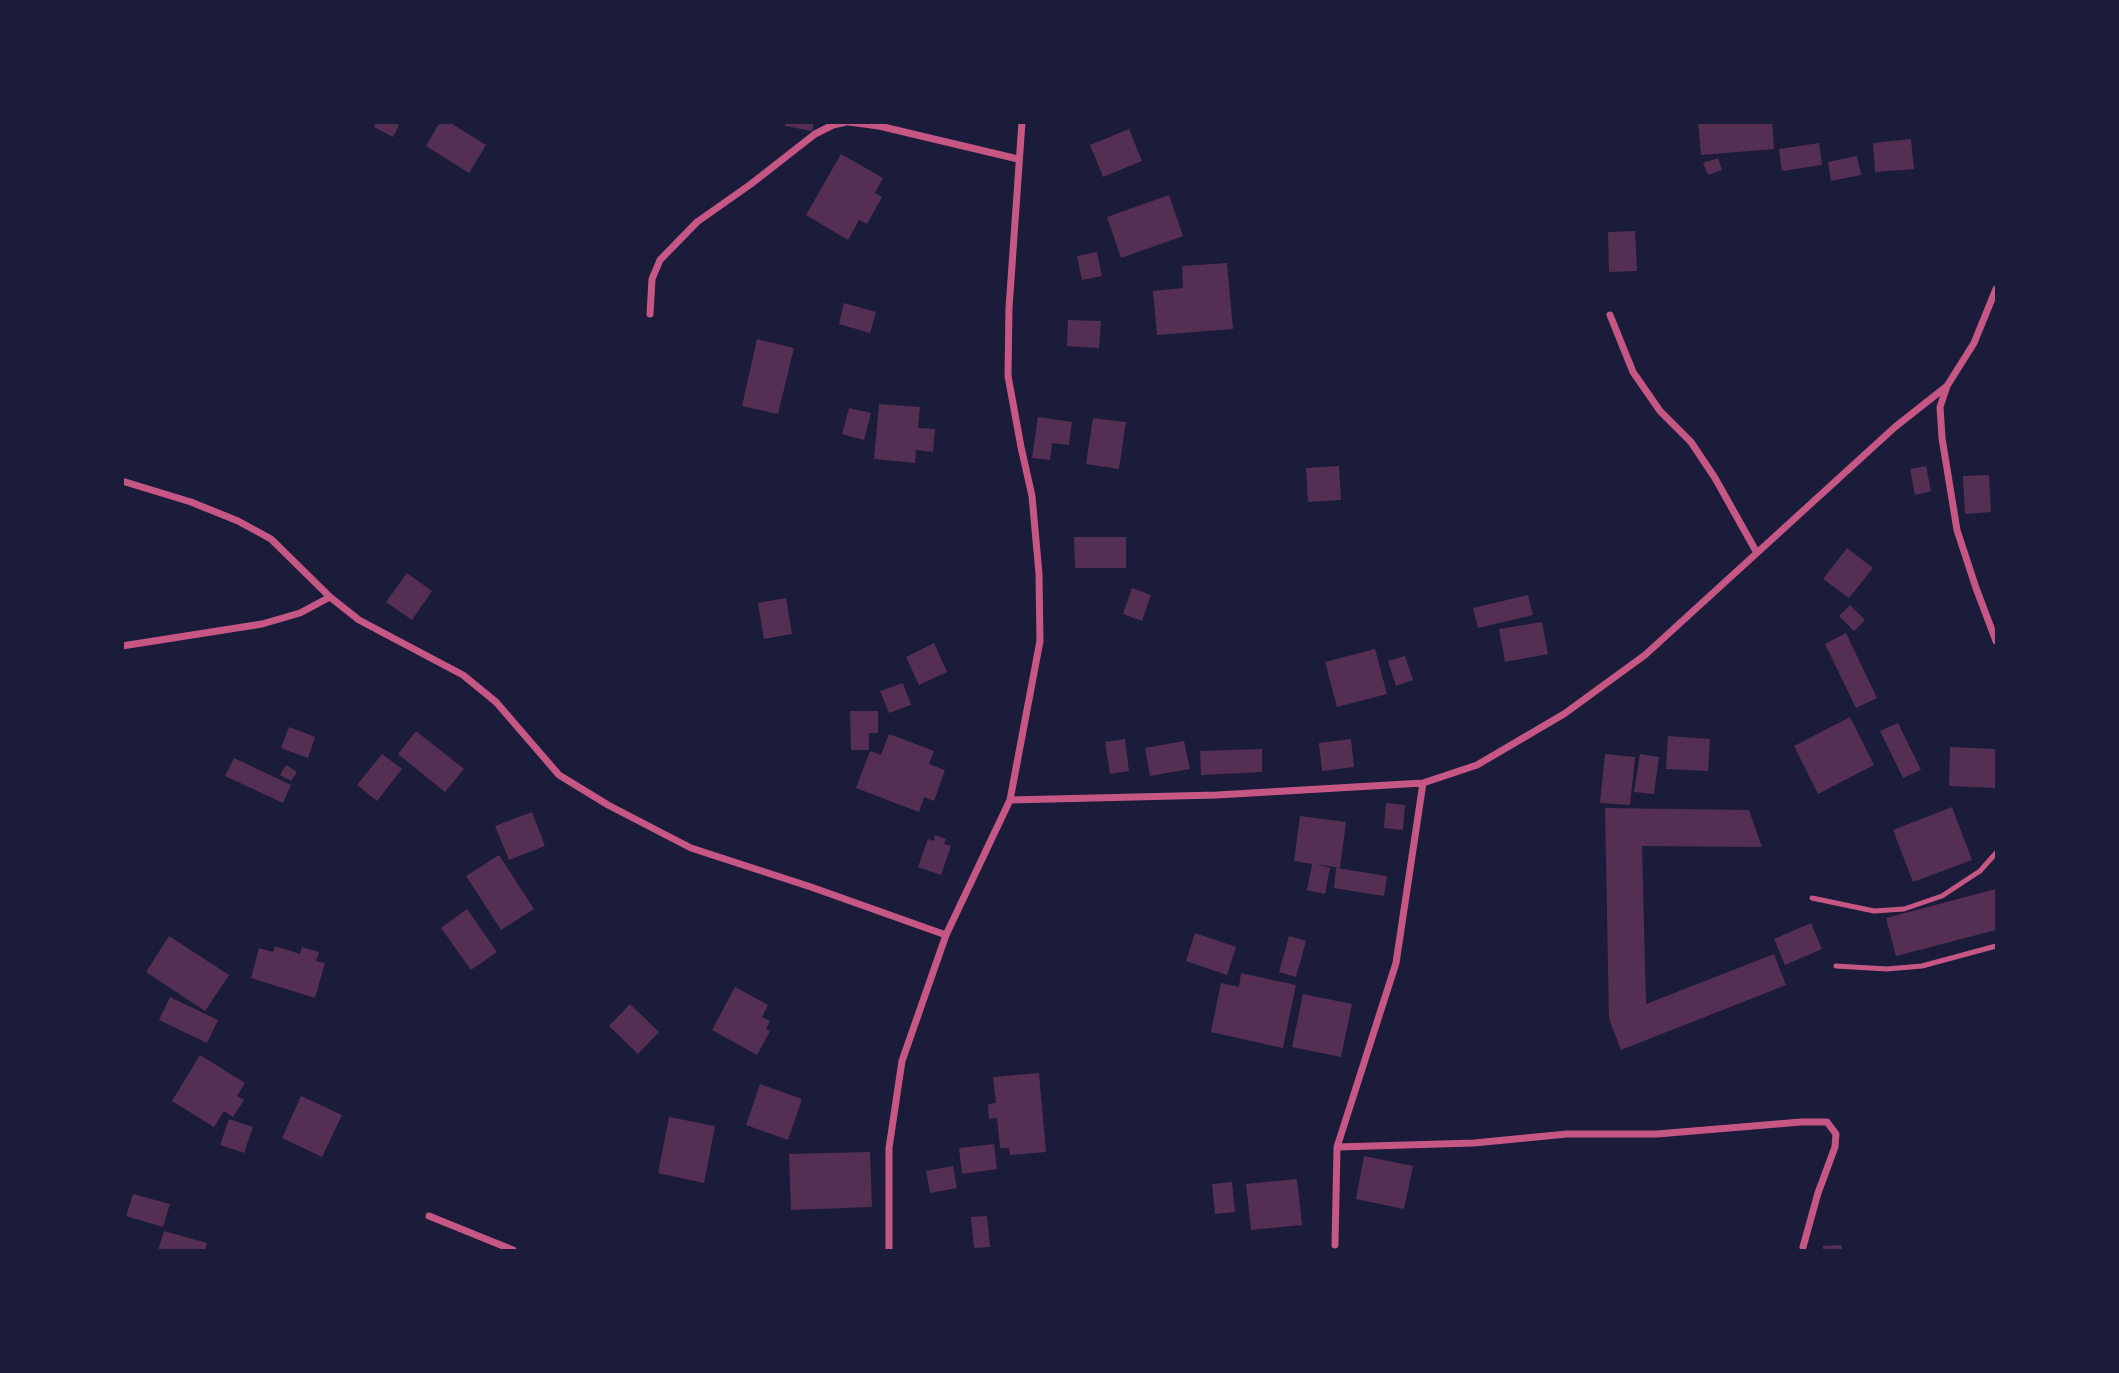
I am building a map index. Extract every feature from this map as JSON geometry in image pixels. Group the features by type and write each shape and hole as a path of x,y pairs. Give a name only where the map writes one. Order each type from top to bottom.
{"street":[{"path":"650,314 652,279 660,260 697,222 815,134 832,125 848,122 879,126 1018,159"},
{"path":"889,1251 889,1148 902,1061 946,935 1010,800 1040,641 1039,574 1032,496 1008,376 1022,122"},
{"path":"1997,289 1974,343 1947,386 1940,407 1957,530 1997,641"},
{"path":"1610,315 1633,372 1660,411 1691,442 1758,553"},
{"path":"1010,800 1217,795 1423,783 1477,765 1564,714 1645,655 1895,427 1947,386"},
{"path":"122,481 191,502 238,521 271,539 330,597 359,620 463,675 496,702 559,775 608,805 691,848 946,935"},
{"path":"122,646 262,624 300,613 330,597"},
{"path":"1335,1245 1338,1147 1396,962 1423,783"},
{"path":"1338,1147 1474,1143 1567,1134 1657,1134 1827,1122 1836,1134 1835,1147 1803,1247"},
{"path":"429,1216 513,1251"}],"lane":[{"path":"1812,898 1874,911 1904,909 1941,896 1980,871 1997,853"},
{"path":"1836,966 1887,969 1922,966 1997,946"}],"building":[{"path":"376,122 393,122 399,125 393,137 374,127"},
{"path":"440,122 449,122 486,145 469,173 426,146"},
{"path":"786,122 814,122 812,131 785,126"},
{"path":"1698,122 1772,122 1774,149 1701,155"},
{"path":"1129,129 1142,161 1103,177 1090,145"},
{"path":"1911,139 1914,169 1875,172 1873,143"},
{"path":"1819,143 1822,165 1782,171 1779,149"},
{"path":"841,154 883,178 875,193 882,197 867,224 859,220 848,240 806,215"},
{"path":"1857,156 1861,175 1831,181 1828,162"},
{"path":"1718,158 1722,170 1708,175 1703,163"},
{"path":"1169,195 1183,236 1121,258 1107,217"},
{"path":"1635,231 1637,271 1609,272 1608,232"},
{"path":"1097,252 1102,276 1082,280 1077,256"},
{"path":"1227,263 1233,329 1157,335 1153,291 1183,288 1182,266"},
{"path":"844,303 876,312 870,333 839,324"},
{"path":"1068,320 1101,321 1099,348 1067,346"},
{"path":"757,339 794,348 778,414 742,406"},
{"path":"879,404 920,407 918,428 935,429 933,452 916,450 915,463 874,459"},
{"path":"849,408 871,413 864,440 842,434"},
{"path":"1038,417 1072,422 1069,445 1052,443 1050,460 1032,458"},
{"path":"1093,418 1126,422 1119,469 1086,464"},
{"path":"1339,466 1341,500 1308,502 1306,468"},
{"path":"1926,466 1931,491 1915,495 1910,469"},
{"path":"1989,475 1991,512 1965,514 1963,476"},
{"path":"1074,537 1126,537 1126,568 1075,568"},
{"path":"1847,548 1873,568 1849,598 1823,579"},
{"path":"407,573 432,591 412,620 386,602"},
{"path":"1132,588 1151,595 1142,621 1123,614"},
{"path":"1528,595 1533,615 1478,628 1473,608"},
{"path":"786,598 792,634 764,639 758,603"},
{"path":"1850,605 1865,620 1854,631 1839,616"},
{"path":"1542,622 1548,654 1505,662 1499,629"},
{"path":"1846,633 1877,698 1856,708 1825,644"},
{"path":"934,643 947,672 919,685 906,657"},
{"path":"1375,649 1387,694 1337,707 1325,662"},
{"path":"1405,656 1413,680 1396,686 1388,661"},
{"path":"903,683 911,705 889,713 880,691"},
{"path":"850,711 878,711 878,733 869,733 869,750 851,750"},
{"path":"1850,717 1874,765 1818,794 1794,746"},
{"path":"1898,723 1921,770 1903,778 1880,731"},
{"path":"289,727 315,737 308,758 281,748"},
{"path":"416,731 464,769 445,792 398,754"},
{"path":"889,734 934,751 929,764 945,770 934,801 924,797 919,812 856,788 870,751 881,755"},
{"path":"1668,736 1710,739 1708,771 1666,769"},
{"path":"1125,739 1129,771 1110,774 1105,742"},
{"path":"1351,739 1354,767 1322,771 1319,743"},
{"path":"1184,741 1190,769 1150,776 1145,748"},
{"path":"1950,747 1996,749 1996,788 1949,786"},
{"path":"1262,749 1262,772 1201,775 1200,751"},
{"path":"382,754 402,769 377,801 357,785"},
{"path":"1605,754 1635,757 1630,805 1600,803"},
{"path":"1640,754 1659,757 1654,794 1634,792"},
{"path":"234,758 291,785 283,803 225,776"},
{"path":"286,765 297,772 291,781 280,775"},
{"path":"1386,803 1405,805 1403,830 1384,828"},
{"path":"1952,807 1972,860 1913,882 1893,830"},
{"path":"1605,808 1749,810 1762,847 1642,846 1646,1004 1774,954 1786,985 1621,1050 1609,1019"},
{"path":"532,812 545,846 509,860 495,826"},
{"path":"1300,816 1346,822 1340,868 1316,864 1330,868 1325,894 1307,890 1312,864 1294,861"},
{"path":"935,835 946,839 944,844 951,846 941,875 918,867 928,839 934,841"},
{"path":"499,855 534,909 501,930 466,876"},
{"path":"1336,868 1387,876 1384,896 1334,888"},
{"path":"1996,889 1996,930 1896,956 1886,918"},
{"path":"467,909 497,952 471,970 441,928"},
{"path":"1811,923 1822,949 1785,965 1774,939"},
{"path":"1195,933 1236,947 1227,975 1186,961"},
{"path":"169,936 229,975 205,1011 146,972"},
{"path":"1289,936 1306,941 1296,977 1279,972"},
{"path":"275,946 300,954 302,947 319,952 316,961 325,963 315,998 251,978 259,948 273,952"},
{"path":"1241,973 1296,985 1283,1048 1211,1032 1221,983 1239,987"},
{"path":"735,987 768,1005 762,1017 770,1021 766,1029 770,1031 757,1055 712,1030"},
{"path":"1303,994 1352,1004 1341,1057 1292,1047"},
{"path":"170,997 218,1020 207,1043 159,1020"},
{"path":"630,1004 659,1032 638,1054 609,1026"},
{"path":"200,1055 245,1083 237,1096 244,1100 233,1117 224,1111 214,1127 172,1101"},
{"path":"1039,1073 1046,1152 1010,1155 1009,1148 1000,1148 997,1118 989,1119 988,1104 996,1103 993,1077"},
{"path":"760,1084 802,1099 788,1140 746,1125"},
{"path":"301,1096 342,1115 322,1157 282,1138"},
{"path":"669,1117 715,1126 704,1183 658,1173"},
{"path":"229,1119 253,1127 244,1153 220,1145"},
{"path":"994,1144 997,1169 962,1174 959,1148"},
{"path":"870,1152 872,1207 791,1210 789,1154"},
{"path":"1364,1156 1413,1166 1404,1209 1356,1199"},
{"path":"953,1166 957,1188 930,1193 926,1171"},
{"path":"1297,1179 1302,1225 1251,1230 1246,1184"},
{"path":"1232,1182 1235,1212 1215,1214 1212,1184"},
{"path":"133,1194 170,1204 163,1227 126,1216"},
{"path":"987,1216 990,1247 974,1248 971,1217"},
{"path":"164,1231 207,1243 205,1250 158,1250"},
{"path":"1841,1245 1842,1250 1823,1250 1823,1246"}]}
